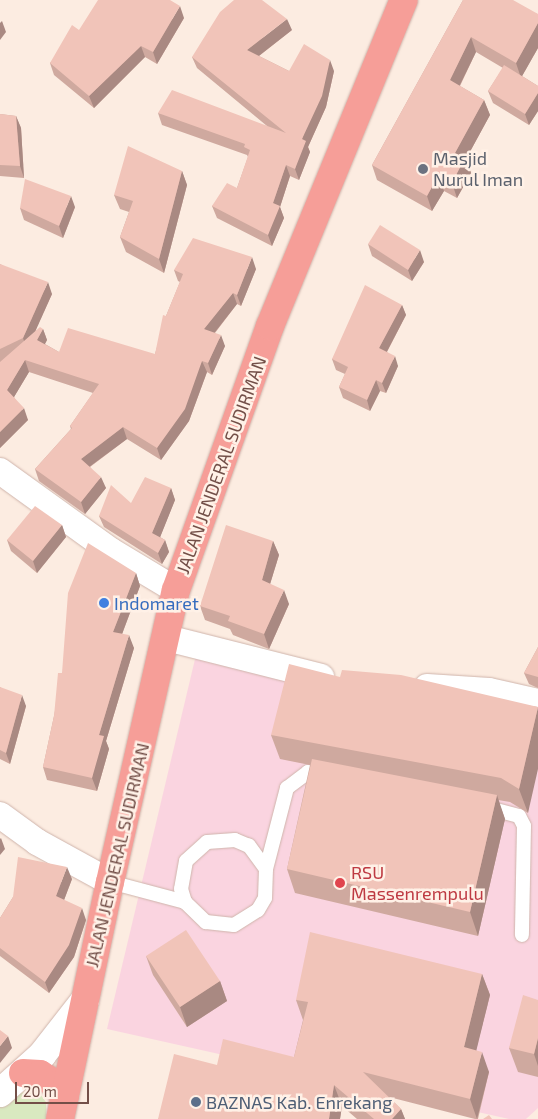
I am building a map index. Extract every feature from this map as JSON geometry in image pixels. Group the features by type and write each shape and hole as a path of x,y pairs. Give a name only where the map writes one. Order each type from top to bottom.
{"highway":[{"name":"JALAN JENDERAL SUDIRMAN","path":"85,1000 109,881 167,638 176,590 270,326 404,0"},
{"path":"63,1108 85,1000"},
{"path":"23,1073 40,1074 57,1085 63,1108"}],"main road":[{"name":"JALAN JENDERAL SUDIRMAN","path":"0,1093 57,1039 85,1000"}],"street":[{"path":"0,471 112,551 176,590"},
{"path":"167,638 315,676 343,679"},
{"path":"399,684 489,691 538,702"},
{"path":"0,815 37,842 109,881"}],"lane":[{"path":"109,881 185,902 206,922 234,925 258,910 265,898 266,869 287,788 308,772 337,778"},
{"path":"470,804 508,811 519,816 524,826 522,935"},
{"path":"185,902 181,889 186,861 195,850 207,842 235,840 248,846 266,869"}],"shaded area":[{"name":"RSU Massenrempulu","path":"196,655 538,736 538,1108 526,1119 509,1119 107,1029"}],"green space":[{"path":"30,1092 40,1094 46,1102 46,1119 0,1119 0,1107 19,1093"}],"building":[{"path":"98,0 170,0 180,6 153,52 141,46 89,96 50,63 72,25 79,30"},
{"path":"234,0 262,0 287,19 247,50 289,71 304,44 330,60 322,96 302,139 306,141 295,169 286,165 273,203 280,206 268,235 212,206 227,183 237,188 250,150 244,147 245,144 158,113 172,90 286,133 192,57 220,12"},
{"path":"463,0 513,0 538,14 538,23 516,63 471,37 450,80 484,100 455,153 465,158 452,183 438,176 427,196 372,165"},
{"path":"504,65 538,86 538,93 525,114 488,91"},
{"path":"0,114 16,116 20,166 0,165"},
{"path":"128,146 182,171 159,259 120,237 133,201 114,195"},
{"path":"25,179 71,196 59,226 20,208"},
{"path":"380,225 420,250 408,270 368,244"},
{"path":"193,238 252,257 237,295 233,293 204,329 221,335 208,363 202,361 185,409 157,448 123,427 81,459 101,477 81,502 35,469 72,428 70,426 99,384 25,360 7,390 24,408 0,432 0,362 40,327 43,329 37,340 59,352 68,328 155,354 163,315 166,316 183,274 174,270"},
{"path":"0,264 48,282 23,338 0,349"},
{"path":"365,285 402,305 379,348 395,356 382,383 376,380 367,400 339,387 348,367 332,359"},
{"path":"145,477 171,488 152,533 165,540 158,553 99,516 111,485 131,503"},
{"path":"35,506 62,525 33,561 7,540"},
{"path":"226,525 273,541 262,580 284,590 264,634 228,621 230,616 200,606"},
{"path":"88,543 136,573 113,632 129,635 99,735 104,736 92,778 43,767 54,716 58,673 62,673 68,593"},
{"path":"538,647 538,677 524,673"},
{"path":"289,664 340,677 342,670 401,675 538,707 519,789 501,778 271,735"},
{"path":"0,687 22,695 6,753 0,750"},
{"path":"312,759 497,795 470,912 287,869"},
{"path":"18,857 67,867 56,896 82,908 69,945 45,982 0,948 0,918 13,897"},
{"path":"186,930 220,981 180,1007 146,956"},
{"path":"310,932 482,974 464,1047 482,1052 470,1099 363,1072 401,1109 392,1119 374,1119 334,1085 329,1119 158,1119 174,1054 217,1065 223,1039 294,1057 308,1002 296,1000"},
{"path":"523,995 538,1000 538,1038 534,1054 509,1048"},
{"path":"0,1030 8,1036 0,1046"},
{"path":"489,1115 492,1119 483,1119"}],"place":[{"name":"Masjid Nurul Iman","path":"423,169"},
{"name":"Indomaret","path":"104,603"},
{"name":"RSU Massenrempulu","path":"340,883"},
{"name":"BAZNAS Kab. Enrekang","path":"196,1102"}]}
